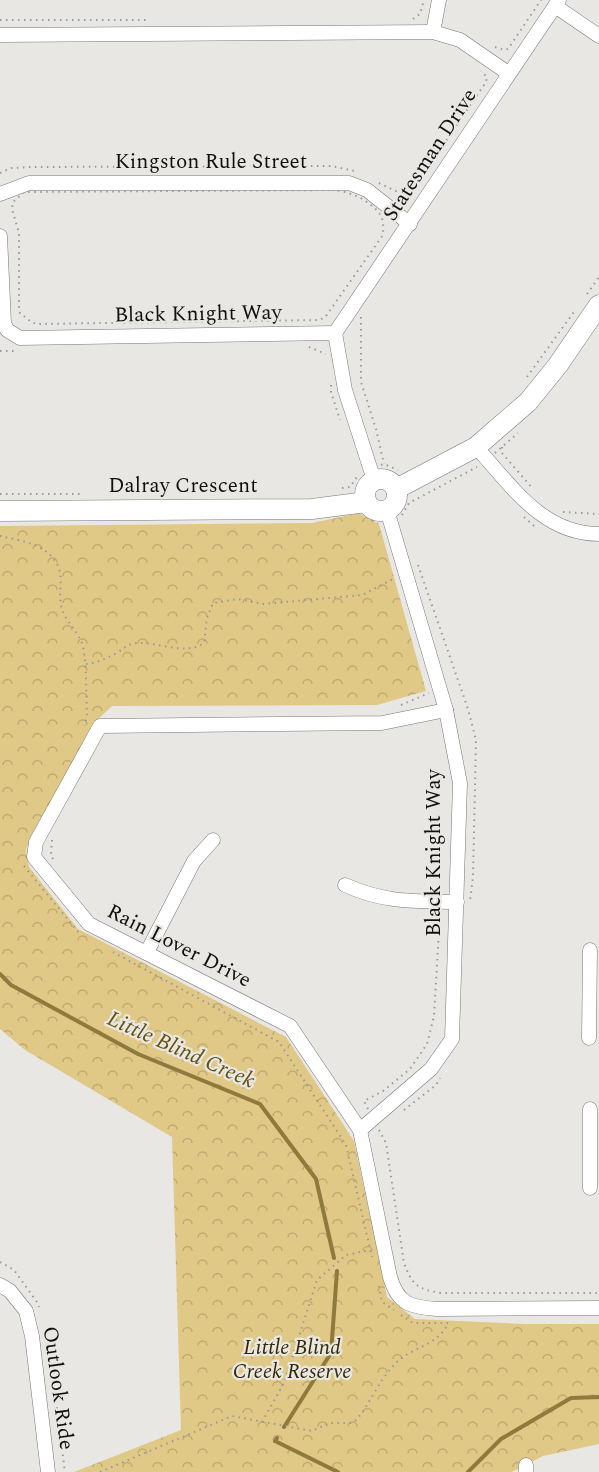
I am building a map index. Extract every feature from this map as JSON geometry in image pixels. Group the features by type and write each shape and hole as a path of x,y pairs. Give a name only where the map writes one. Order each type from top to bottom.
{"street":[{"path":"433,32 440,0"},
{"path":"557,3 599,36"},
{"name":"Statesman Drive","path":"335,333 557,3"},
{"path":"0,35 433,32 460,40 508,74"},
{"name":"Kingston Rule Street","path":"0,194 29,183 349,183 367,190 410,224"},
{"name":"Black Knight Way","path":"0,236 4,322 7,330 20,338 335,333"},
{"path":"335,333 345,390 376,471 393,484 397,480 482,453 558,365 592,304"},
{"path":"482,453 536,512 555,524 599,534"},
{"path":"376,471 365,492 365,509 388,515 396,499 397,480"},
{"name":"Dalray Crescent","path":"0,511 365,509"},
{"name":"Black Knight Way","path":"360,1130 431,1069 452,1039 460,783 388,515"},
{"name":"Rain Lover Drive","path":"441,711 382,723 100,726 36,842 34,857 89,924 290,1026 360,1130 390,1277 394,1292 402,1301 419,1308 437,1309 599,1308"},
{"path":"147,952 194,861 213,840"},
{"path":"345,885 373,897 403,901 456,902"},
{"path":"589,1038 594,995 590,950"},
{"path":"590,1110 595,1151 590,1188"},
{"name":"Outlook Ride","path":"0,1285 10,1291 26,1311 32,1336 48,1472"}],"path":[{"path":"410,20 420,14 424,0"},
{"path":"487,43 504,50 508,49 541,0"},
{"path":"0,20 153,20"},
{"path":"375,181 402,194 416,185 486,82 486,76 474,66"},
{"path":"0,173 11,168 31,167 331,166 358,172"},
{"path":"332,190 350,193 363,200 381,216 384,224 383,235 326,316 320,320 310,320 37,324 31,322 19,312 19,234 12,209 13,202 24,192 30,191 332,190"},
{"path":"525,379 592,304 599,277"},
{"path":"361,312 361,382 376,429 376,471"},
{"path":"309,347 328,355"},
{"path":"0,351 22,351"},
{"path":"331,384 331,392 341,423"},
{"path":"365,509 379,524 388,515 401,517 409,503 475,469 482,453 502,447 518,432"},
{"path":"502,447 502,453 536,493"},
{"path":"339,489 350,487 359,474 376,471 397,480"},
{"path":"0,494 82,494"},
{"path":"561,511 599,514"},
{"path":"84,665 102,660 130,644 189,647 201,645 204,643 207,618 213,603 238,599 262,604 362,595 396,578"},
{"path":"429,693 441,711"},
{"path":"441,901 434,1016 427,1044 410,1069 383,1091 364,1101 386,1143 404,1263 411,1281 424,1290 441,1293 599,1293"},
{"path":"262,1422 284,1383 316,1280 346,1255 370,1250"},
{"path":"100,1472 232,1416 312,1431 329,1423 345,1424 356,1420 397,1362 440,1337 448,1323"}],"green space":[{"name":"Little Blind Creek Reserve","path":"359,513 379,524 426,691 377,705 112,706 92,725 26,849 29,867 78,929 286,1037 354,1141 387,1297 415,1319 524,1324 599,1324 599,1444 543,1456 512,1472 74,1472 181,1430 172,1137 25,1050 0,1029 0,526 312,523"}],"waterway":[{"name":"Little Blind Creek","path":"0,974 11,985 138,1054 260,1104 316,1179 334,1258"},
{"name":"Little Blind Creek","path":"284,1427 331,1353 337,1271"},
{"name":"Little Blind Creek","path":"468,1472 501,1439 571,1398 599,1397"},
{"name":"Little Blind Creek","path":"277,1438 275,1441 338,1472"}]}
